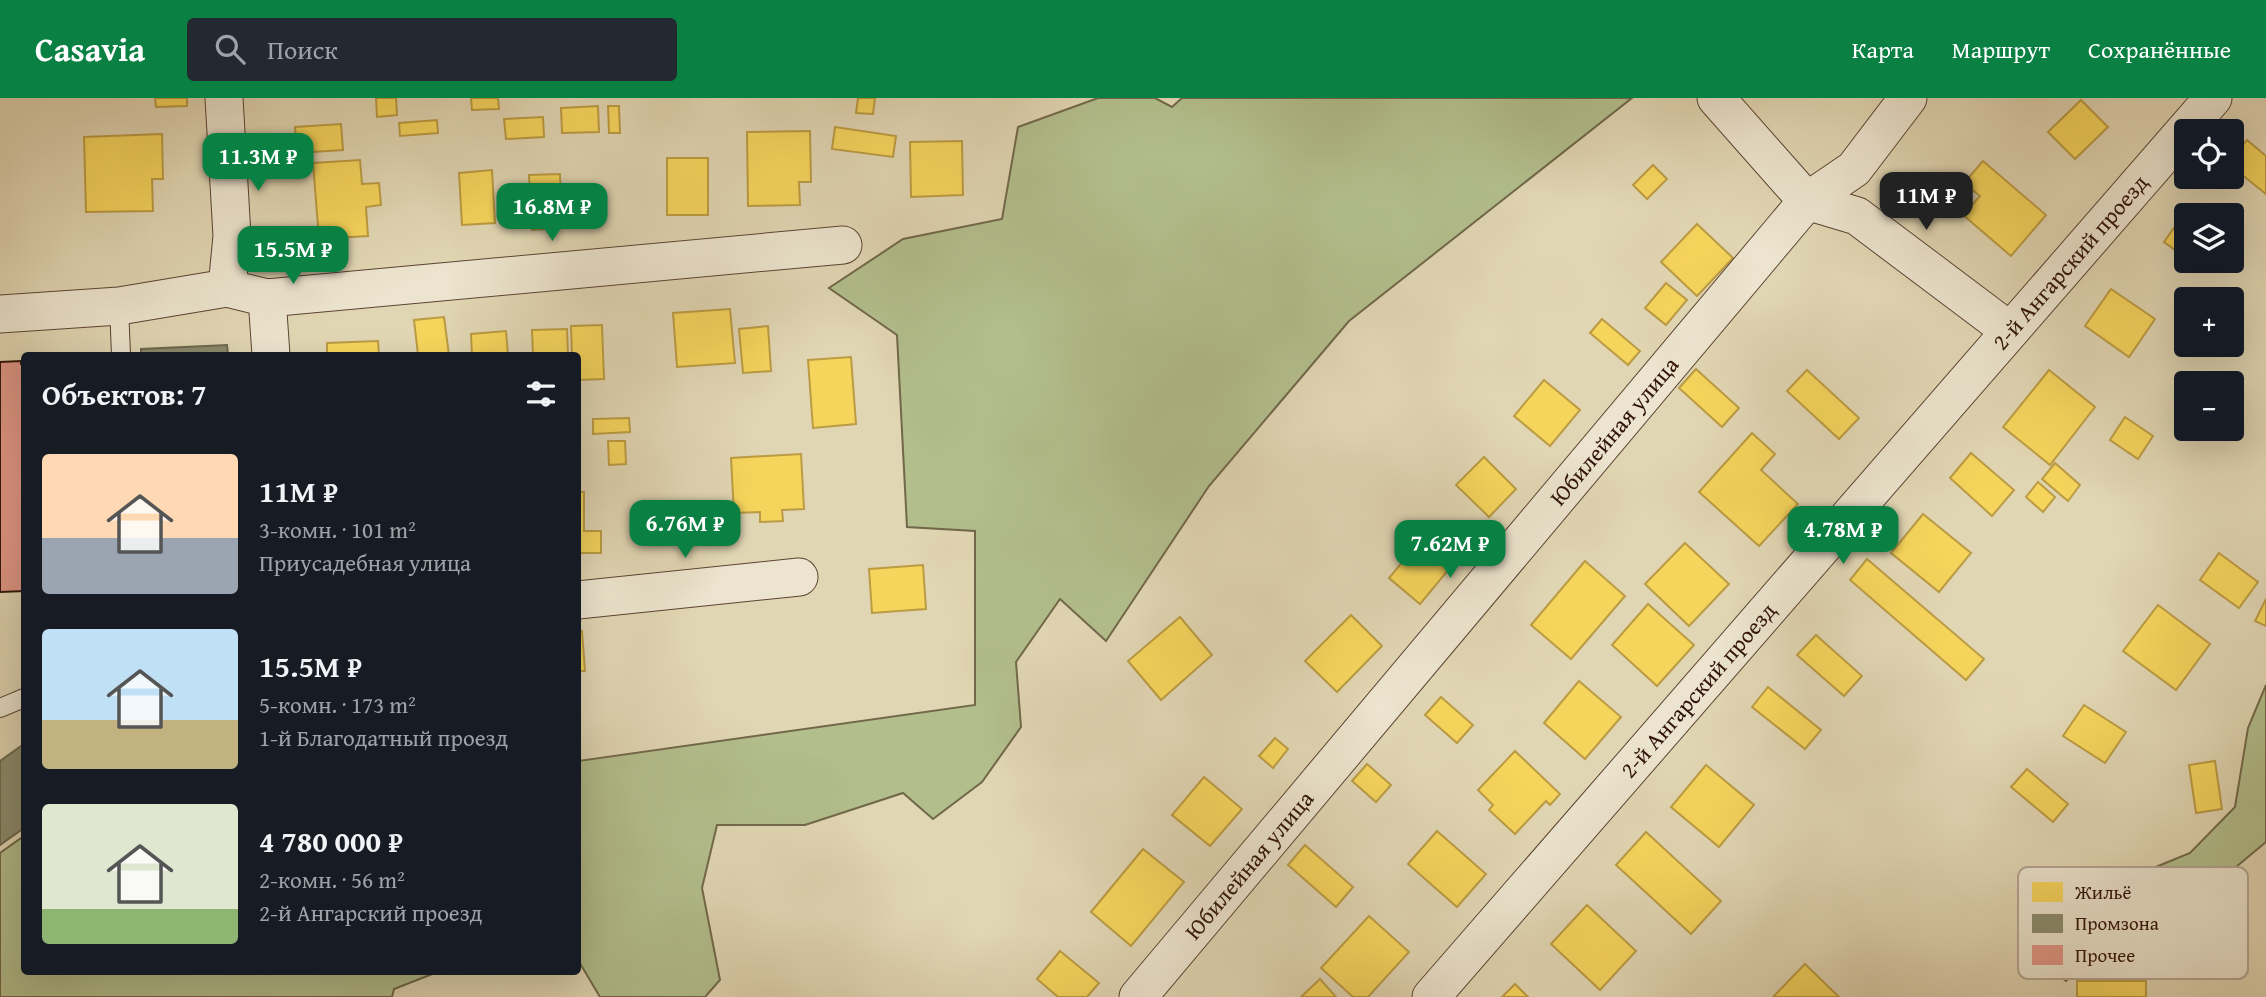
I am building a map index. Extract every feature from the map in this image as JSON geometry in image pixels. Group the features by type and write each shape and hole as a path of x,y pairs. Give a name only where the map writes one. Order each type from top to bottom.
{"street":[{"path":"224,98 232,236 227,288"},
{"path":"1716,98 1807,201 1857,216 2010,331"},
{"name":"Юбилейная улица","path":"1138,997 1807,201 1854,169 1908,98"},
{"name":"2-й Ангарский проезд","path":"1431,997 2213,98"},
{"path":"0,314 119,306 227,288 267,298 844,245"},
{"path":"267,298 271,352"},
{"path":"581,600 799,577"}],"lane":[{"path":"119,306 121,352"},
{"path":"0,708 21,699"}],"green space":[{"path":"1098,98 1155,98 1172,107 1182,98 1632,98 1349,321 1209,486 1106,641 1060,599 1016,662 1021,727 982,782 933,819 903,793 805,825 717,825 702,888 720,980 705,997 600,997 581,965 581,761 975,705 975,531 907,527 897,335 829,288 903,239 1002,219 1018,127"},
{"path":"2266,685 2266,842 2236,867 2156,867 2190,853 2235,807 2248,728"},
{"path":"21,838 21,975 430,975 394,989 392,997 0,997 0,853"}],"building: Жильё":[{"path":"155,98 187,98 187,106 156,107"},
{"path":"376,98 396,98 397,115 377,117"},
{"path":"471,98 498,98 499,109 472,110"},
{"path":"858,98 875,98 873,114 856,113"},
{"path":"2081,100 2108,127 2075,159 2048,132"},
{"path":"598,106 599,132 562,133 561,108"},
{"path":"608,106 619,106 620,133 609,133"},
{"path":"543,117 544,137 506,139 504,119"},
{"path":"437,120 438,133 400,136 399,123"},
{"path":"341,124 343,150 297,153 295,127"},
{"path":"835,127 896,136 893,157 832,149"},
{"path":"810,131 811,182 799,182 800,205 748,206 747,132"},
{"path":"162,134 163,179 152,179 153,211 86,212 84,137"},
{"path":"2247,140 2266,156 2266,194 2244,176 2244,144"},
{"path":"962,141 963,195 911,197 910,142"},
{"path":"667,158 708,158 708,215 667,215"},
{"path":"360,160 362,184 379,183 381,205 366,207 368,236 319,239 313,163"},
{"path":"1983,161 2046,215 2011,256 1963,215 1980,196 1964,183"},
{"path":"1653,165 1667,179 1647,199 1633,185"},
{"path":"492,170 495,223 462,225 459,173"},
{"path":"560,174 562,228 532,230 529,175"},
{"path":"1697,224 1733,258 1697,296 1661,262"},
{"path":"2174,228 2174,249 2164,242"},
{"path":"1666,283 1687,300 1666,325 1645,308"},
{"path":"2111,289 2155,319 2129,357 2085,326"},
{"path":"730,309 735,363 677,367 673,313"},
{"path":"444,317 449,352 418,352 414,320"},
{"path":"1602,319 1640,351 1628,365 1590,333"},
{"path":"602,325 604,379 581,380 581,352 572,352 571,326"},
{"path":"768,326 771,371 743,373 739,329"},
{"path":"567,329 568,352 533,352 532,330"},
{"path":"506,331 508,352 472,352 471,334"},
{"path":"378,341 379,352 327,352 327,343"},
{"path":"851,357 856,424 813,428 808,360"},
{"path":"1696,369 1739,408 1722,427 1679,388"},
{"path":"1807,370 1859,418 1839,439 1787,391"},
{"path":"2049,370 2095,407 2050,465 2003,427"},
{"path":"1544,380 1580,410 1550,446 1514,416"},
{"path":"2125,417 2153,436 2138,459 2110,440"},
{"path":"629,418 630,432 593,434 593,419"},
{"path":"1752,433 1775,454 1761,470 1798,504 1759,546 1699,492"},
{"path":"608,441 625,441 626,464 609,465"},
{"path":"1971,453 2014,490 1992,516 1950,478"},
{"path":"801,454 804,509 782,510 783,521 760,522 760,512 734,513 731,458"},
{"path":"1484,457 1516,489 1489,517 1456,485"},
{"path":"2055,463 2080,485 2068,501 2042,479"},
{"path":"2038,482 2055,497 2043,512 2026,497"},
{"path":"581,492 584,492 584,531 601,531 601,553 581,553"},
{"path":"1923,514 1971,553 1939,592 1891,553"},
{"path":"1419,542 1450,568 1420,604 1389,578"},
{"path":"1685,543 1729,584 1689,626 1645,584"},
{"path":"2219,553 2258,582 2239,608 2200,580"},
{"path":"1867,559 1984,659 1966,680 1850,580"},
{"path":"1585,561 1625,596 1571,659 1531,625"},
{"path":"923,565 926,609 872,613 869,569"},
{"path":"2266,599 2266,626 2255,621"},
{"path":"1648,604 1694,645 1657,686 1612,645"},
{"path":"2158,605 2210,644 2176,690 2123,651"},
{"path":"1351,615 1382,646 1337,692 1305,661"},
{"path":"1180,617 1212,655 1161,700 1128,661"},
{"path":"581,631 582,631 585,671 581,671"},
{"path":"1816,635 1862,676 1844,696 1797,655"},
{"path":"1579,681 1621,717 1585,759 1544,723"},
{"path":"1768,687 1821,730 1805,749 1752,707"},
{"path":"1441,697 1473,725 1457,743 1425,715"},
{"path":"2084,705 2126,732 2105,763 2063,736"},
{"path":"1275,738 1288,749 1273,768 1259,756"},
{"path":"1515,751 1560,794 1550,805 1546,801 1515,834 1489,810 1493,805 1478,790"},
{"path":"2215,761 2222,809 2196,813 2189,765"},
{"path":"1367,764 1391,785 1376,802 1352,781"},
{"path":"1706,765 1754,805 1719,847 1671,807"},
{"path":"2027,769 2068,804 2053,822 2011,787"},
{"path":"1204,777 1242,809 1210,846 1172,815"},
{"path":"1437,831 1486,874 1457,907 1408,864"},
{"path":"1646,832 1721,901 1691,934 1616,865"},
{"path":"1305,845 1353,887 1336,907 1288,865"},
{"path":"1143,849 1184,882 1131,946 1091,912"},
{"path":"1587,905 1636,951 1600,990 1551,944"},
{"path":"1369,916 1409,952 1368,997 1353,997 1321,968"},
{"path":"1060,951 1099,983 1087,997 1058,997 1037,979"},
{"path":"1805,964 1839,997 1773,997"},
{"path":"1320,979 1336,997 1301,997"},
{"path":"2077,981 2146,981 2146,997 2077,997"},
{"path":"1515,984 1528,997 1502,997"}],"building: Промзона":[{"path":"227,345 228,352 141,352 141,349"},
{"path":"21,746 21,830 0,845 0,761"}],"building: Прочее":[{"path":"21,361 21,591 0,592 0,362"}]}
